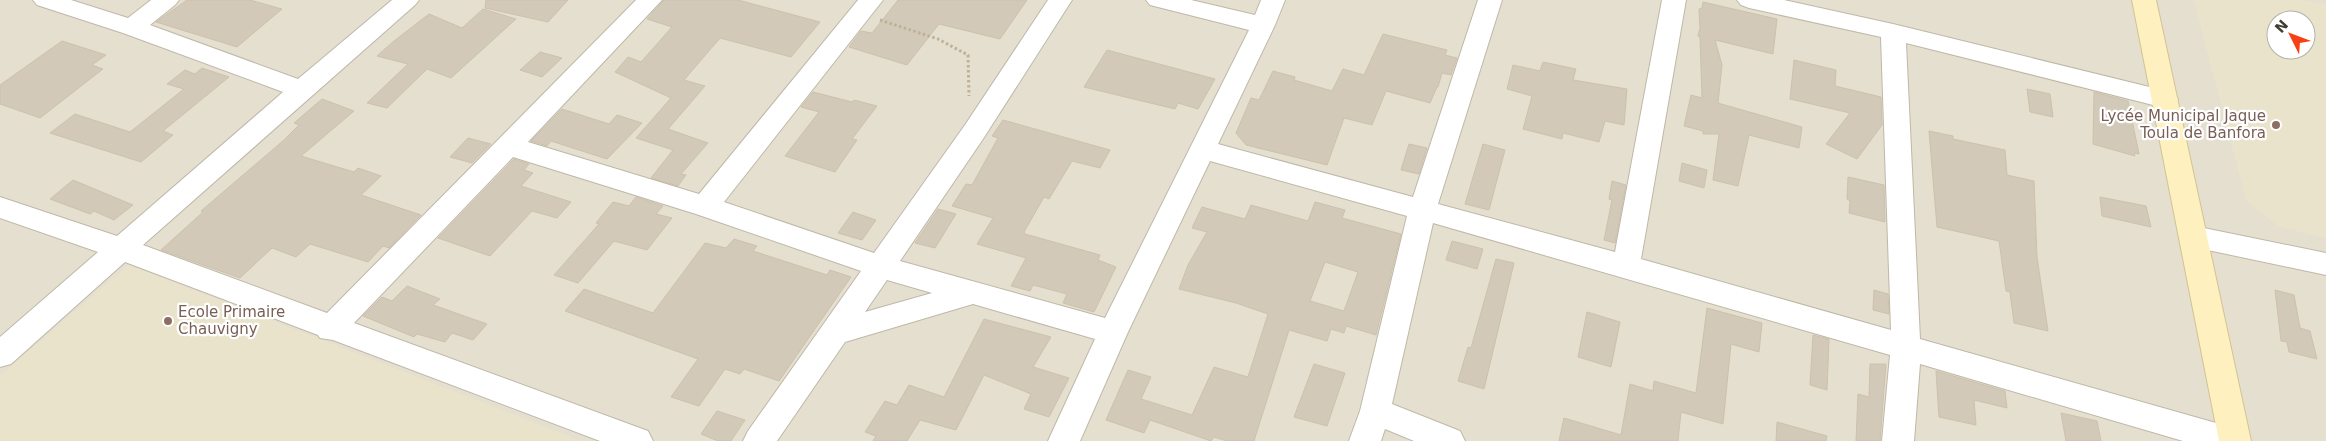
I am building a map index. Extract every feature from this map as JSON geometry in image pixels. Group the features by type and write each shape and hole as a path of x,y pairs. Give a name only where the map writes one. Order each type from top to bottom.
{"street":[{"path":"45,0 131,27 301,89"},
{"path":"131,27 167,0"},
{"path":"0,355 301,89 407,0"},
{"path":"330,329 650,0"},
{"path":"759,441 974,132 1060,0"},
{"path":"1158,0 1263,25"},
{"path":"1064,441 1113,332 1263,25 1273,0"},
{"path":"1365,441 1375,411 1422,211 1490,0"},
{"path":"1626,266 1674,0"},
{"path":"1749,0 1893,32 2165,100"},
{"path":"2144,0 2236,441"},
{"path":"706,206 865,7"},
{"path":"1893,32 1906,347 1898,441"},
{"path":"509,146 706,206 881,267 1113,332"},
{"path":"1203,149 1626,266 2230,441"},
{"path":"0,207 122,249 330,329 637,441"},
{"path":"2194,237 2326,264"},
{"path":"836,332 972,293"},
{"path":"1375,411 1449,441"}],"path":[{"path":"865,7 894,23 938,39 968,55 970,92 965,116 974,132"}],"shaded area":[{"path":"0,0 2326,0 2326,441 0,441"},
{"name":"Lycée Municipal Jaque Toula de Banfora","path":"2194,0 2303,0 2326,4 2326,238 2278,226 2246,200"},
{"name":"Ecole Primaire Chauvigny","path":"129,265 581,441 0,441 0,376"}],"building":[{"path":"187,0 250,0 282,9 237,47 156,22"},
{"path":"486,0 568,0 548,22 485,8"},
{"path":"664,0 738,0 820,22 791,57 720,38 684,80 705,86 668,129 708,143 681,174 686,175 678,186 651,178 673,150 636,138 671,98 615,72 628,57 641,62 672,27 647,19"},
{"path":"898,0 1027,0 1000,39 939,24 907,65 849,47 861,31 872,33"},
{"path":"1703,2 1777,19 1773,54 1715,40 1722,65 1718,103 1802,127 1799,148 1749,135 1738,186 1713,180 1719,134 1703,134 1703,131 1684,126 1691,95 1702,98 1700,37 1698,36 1700,28 1699,9 1702,8"},
{"path":"483,9 516,19 451,78 427,69 387,108 367,103 408,64 377,56 394,41 429,14 462,28"},
{"path":"1383,34 1447,50 1445,55 1457,58 1451,75 1442,73 1430,103 1386,91 1372,125 1344,118 1327,165 1246,145 1236,133 1251,98 1259,100 1273,71 1295,77 1294,80 1332,91 1343,69 1364,75"},
{"path":"62,41 106,55 92,65 103,69 40,118 0,104 0,85"},
{"path":"1107,50 1215,79 1198,109 1178,103 1175,109 1084,87"},
{"path":"540,52 562,58 542,77 520,70"},
{"path":"1794,60 1836,70 1835,86 1881,97 1882,125 1857,159 1826,144 1850,113 1790,99"},
{"path":"1543,62 1576,69 1573,80 1627,89 1624,125 1605,121 1599,142 1563,133 1562,139 1523,129 1532,96 1507,89 1513,65 1540,71"},
{"path":"202,68 229,77 163,131 173,135 141,162 50,133 75,114 130,132 184,89 167,84 185,70 195,74"},
{"path":"2027,89 2050,94 2053,117 2030,112"},
{"path":"813,92 877,106 852,139 857,140 835,172 785,156 819,112 801,107"},
{"path":"2094,92 2128,101 2139,154 2134,153 2135,156 2093,144"},
{"path":"322,99 354,111 301,156 354,172 358,168 381,176 361,195 421,215 389,248 383,246 368,262 310,244 296,257 272,248 240,278 161,250 203,212 201,211 284,140 299,125 294,123"},
{"path":"562,109 609,124 617,115 642,123 607,159 551,141 547,146 531,141"},
{"path":"1003,120 1110,150 1100,168 1072,161 1049,199 1044,197 1024,232 1025,234 1100,255 1098,260 1116,267 1094,312 1063,303 1067,294 1033,285 1030,291 1011,286 1026,258 977,244 993,218 952,206 966,184 972,185 998,138 992,136"},
{"path":"1929,131 1953,136 1953,139 2005,150 2007,175 2034,181 2037,257 2048,331 2014,323 2010,292 2006,291 1999,241 1937,227"},
{"path":"468,138 491,144 472,163 450,157"},
{"path":"1409,144 1427,148 1419,174 1401,170"},
{"path":"1483,144 1505,150 1489,210 1465,204"},
{"path":"514,159 529,164 524,170 533,173 521,186 571,202 557,218 532,211 490,256 438,238"},
{"path":"1682,163 1707,170 1704,188 1679,181"},
{"path":"1848,177 1884,185 1885,222 1849,213 1850,201 1847,199"},
{"path":"73,180 133,205 114,220 94,211 90,214 50,199"},
{"path":"1612,181 1626,185 1615,243 1604,240 1612,200 1609,199"},
{"path":"636,197 663,206 656,214 672,218 647,250 614,241 578,283 554,275 599,224 596,223 613,202 629,206"},
{"path":"2100,197 2146,206 2151,227 2102,216"},
{"path":"1315,202 1345,210 1342,218 1401,234 1376,335 1346,326 1344,333 1331,329 1327,341 1289,330 1254,441 1227,441 1214,437 1211,441 1150,420 1144,433 1106,420 1128,370 1151,377 1141,399 1192,415 1214,367 1248,377 1268,314 1236,303 1179,289 1188,265 1207,232 1192,228 1202,207 1245,219 1251,205 1308,221","holes":["1325,262 1358,272 1344,311 1310,301"]},
{"path":"938,209 956,214 935,248 915,243"},
{"path":"853,212 876,220 862,240 838,233"},
{"path":"734,239 757,246 753,251 827,275 830,270 851,277 779,381 744,369 740,374 725,369 699,406 671,397 698,359 565,311 584,289 653,313 705,243 726,248"},
{"path":"1452,241 1483,249 1477,269 1446,260"},
{"path":"1496,259 1514,263 1484,389 1458,381 1468,347 1471,348"},
{"path":"407,286 440,299 433,305 487,324 473,340 452,333 445,342 417,334 414,337 363,316 382,297 392,301"},
{"path":"1874,290 1888,294 1889,314 1873,310"},
{"path":"2275,290 2294,295 2300,328 2310,331 2317,359 2289,352 2287,342 2281,341"},
{"path":"1707,308 1762,323 1759,352 1731,344 1723,424 1681,412 1678,441 1559,441 1564,418 1621,435 1630,384 1653,391 1654,381 1696,393"},
{"path":"1587,312 1620,322 1611,367 1578,357"},
{"path":"984,319 1051,337 1033,367 1069,378 1049,417 1024,409 1031,394 984,375 956,430 920,420 907,441 873,441 876,436 865,432 885,401 897,405 909,385 944,397"},
{"path":"1813,335 1829,339 1827,390 1810,385"},
{"path":"1314,364 1345,373 1327,426 1294,417"},
{"path":"1870,364 1886,364 1880,441 1856,441 1858,394 1869,397"},
{"path":"1936,371 2005,391 2007,408 1974,400 1976,425 1939,417"},
{"path":"717,411 745,420 731,441 718,441 701,434"},
{"path":"2061,413 2097,421 2101,441 2066,441"},
{"path":"1777,422 1827,436 1826,441 1776,441"}],"place":[{"name":"Lycée Municipal Jaque Toula de Banfora","path":"2276,125"},
{"name":"Ecole Primaire Chauvigny","path":"168,321"}]}
